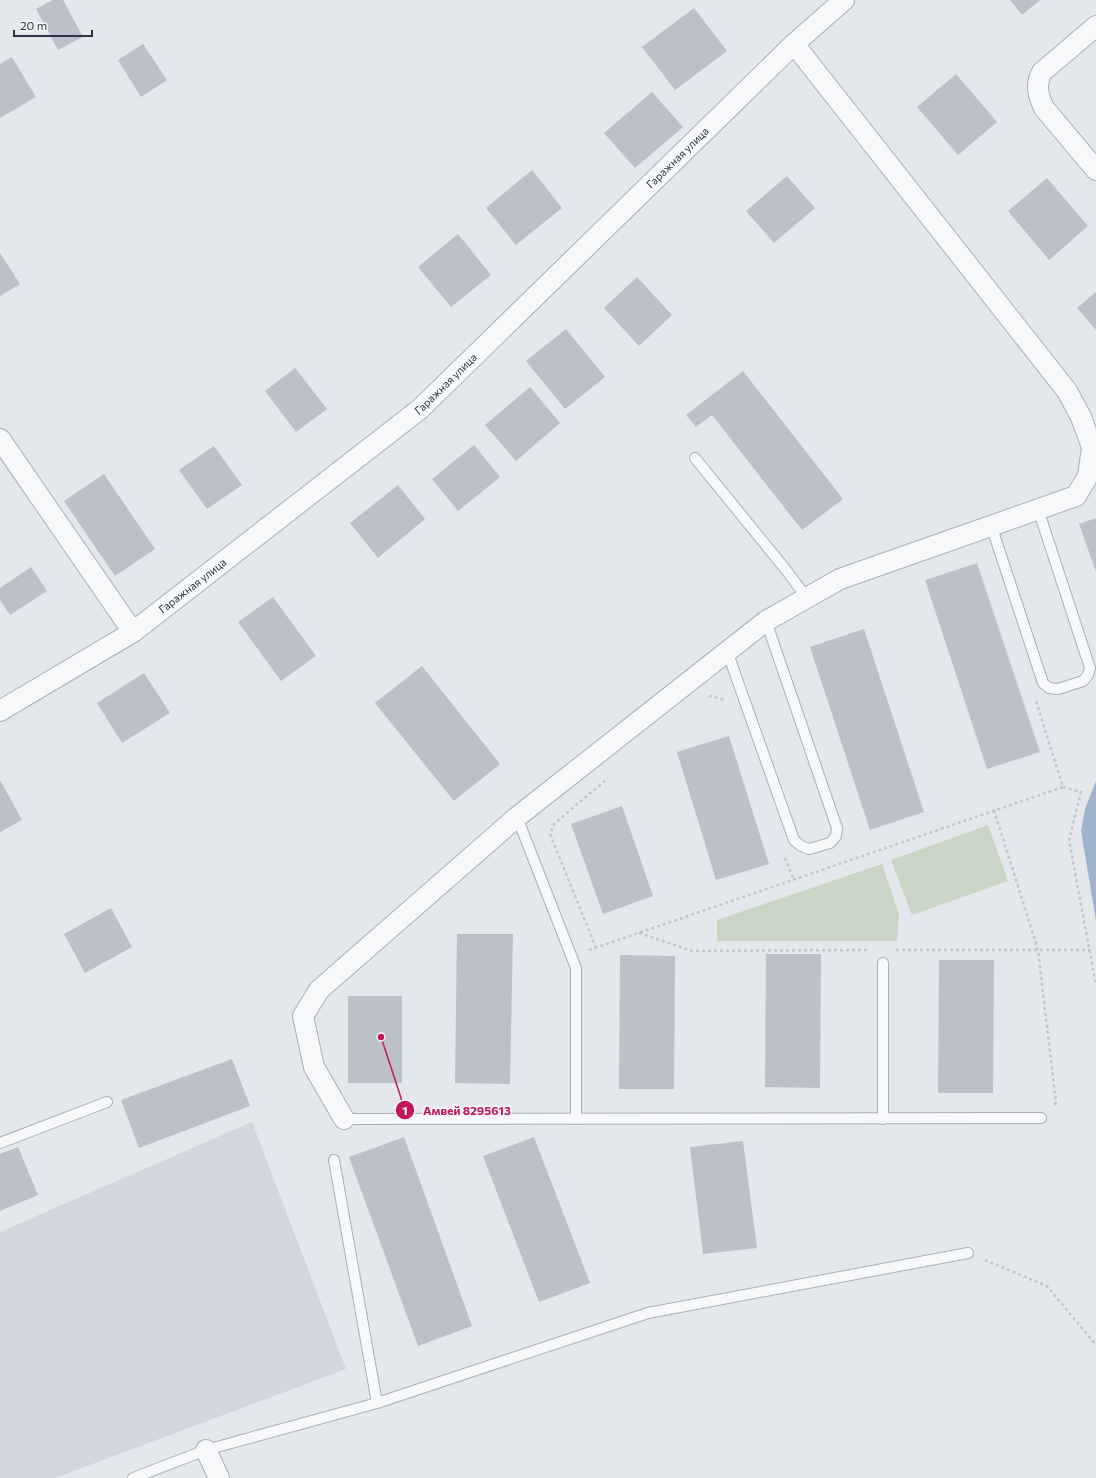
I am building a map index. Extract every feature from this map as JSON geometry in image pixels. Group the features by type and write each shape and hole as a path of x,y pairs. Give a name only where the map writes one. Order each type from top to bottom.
{"street":[{"name":"Гаражная улица","path":"0,711 133,632 420,409 794,44 844,0"},
{"path":"1096,26 1042,72 1038,79 1037,88 1044,108 1096,170"},
{"path":"344,1119 314,1066 303,1016 318,990 517,817 766,621 840,579 1076,496 1088,476 1092,447 1081,417 1067,391 794,44"},
{"path":"0,439 133,632"},
{"path":"206,1450 218,1478"}],"lane":[{"path":"695,458 786,570 806,598"},
{"path":"991,526 1043,683 1049,688 1058,689 1083,681 1088,675 1090,668 1038,509"},
{"path":"727,651 794,840 801,846 809,849 830,843 836,836 837,828 766,621"},
{"path":"517,817 576,968 576,1119"},
{"path":"883,963 883,1119"},
{"path":"0,1143 107,1102"},
{"path":"344,1119 1041,1118"},
{"path":"334,1160 377,1403"},
{"path":"134,1478 206,1450 377,1403 648,1312 968,1252"}],"path":[{"path":"705,699 711,696 724,699 727,704"},
{"path":"1034,696 1063,787"},
{"path":"596,948 550,834 554,824 614,773"},
{"path":"572,956 1063,787 1081,792 1069,840 1096,985"},
{"path":"994,810 1038,950 1056,1103 1041,1118"},
{"path":"785,857 794,880"},
{"path":"638,933 692,951 872,950"},
{"path":"888,950 1090,950"},
{"path":"968,1252 1047,1286 1096,1345"}],"shaded area":[{"path":"252,1122 346,1369 55,1478 0,1478 0,1232"}],"green space":[{"path":"988,825 1008,881 912,915 891,860"},
{"path":"882,864 899,914 897,941 717,941 717,920"}],"water":[{"path":"1096,781 1096,921 1081,831 1085,809"}],"building":[{"path":"53,0 63,0 83,37 58,50 36,9"},
{"path":"1010,0 1040,0 1022,15"},
{"path":"694,8 727,51 675,90 642,47"},
{"path":"143,44 167,80 141,97 118,60"},
{"path":"12,57 36,97 0,118 0,64"},
{"path":"956,74 997,122 958,155 917,107"},
{"path":"652,92 683,127 635,168 604,133"},
{"path":"532,170 562,208 516,245 486,208"},
{"path":"787,176 815,208 774,243 746,211"},
{"path":"1047,178 1088,226 1049,260 1008,211"},
{"path":"458,234 491,275 451,307 418,267"},
{"path":"0,253 20,284 0,296"},
{"path":"637,277 672,315 639,346 604,308"},
{"path":"1096,292 1096,330 1077,308"},
{"path":"566,329 605,377 565,409 526,361"},
{"path":"295,368 327,409 296,432 265,391"},
{"path":"743,371 843,499 802,530 712,415 696,427 686,415"},
{"path":"530,387 560,423 516,461 485,425"},
{"path":"474,445 500,477 458,511 432,479"},
{"path":"214,446 242,485 207,509 179,470"},
{"path":"104,474 155,549 115,576 64,501"},
{"path":"398,485 425,519 378,558 350,523"},
{"path":"1096,518 1096,572 1079,524"},
{"path":"977,563 1040,752 987,769 925,580"},
{"path":"31,567 47,591 10,615 0,600 0,588"},
{"path":"273,597 316,656 281,681 238,622"},
{"path":"864,629 924,812 870,830 810,647"},
{"path":"422,666 500,764 454,801 375,703"},
{"path":"144,673 170,713 122,743 97,703"},
{"path":"729,736 769,864 716,880 677,752"},
{"path":"0,780 22,820 0,832"},
{"path":"622,806 653,896 603,914 571,824"},
{"path":"111,908 132,947 85,973 64,934"},
{"path":"457,934 513,934 510,1084 455,1083"},
{"path":"766,954 821,954 820,1088 765,1087"},
{"path":"620,955 675,956 674,1089 619,1089"},
{"path":"939,960 994,960 993,1093 938,1093"},
{"path":"348,996 402,996 402,1083 348,1083"},
{"path":"232,1059 250,1106 139,1148 121,1100"},
{"path":"404,1137 472,1326 418,1346 349,1157"},
{"path":"534,1137 590,1283 539,1302 483,1156"},
{"path":"743,1141 757,1248 703,1254 690,1147"},
{"path":"18,1147 38,1195 0,1211 0,1154"}],"place":[{"name":"Амвей 8295613","path":"381,1037"}]}
